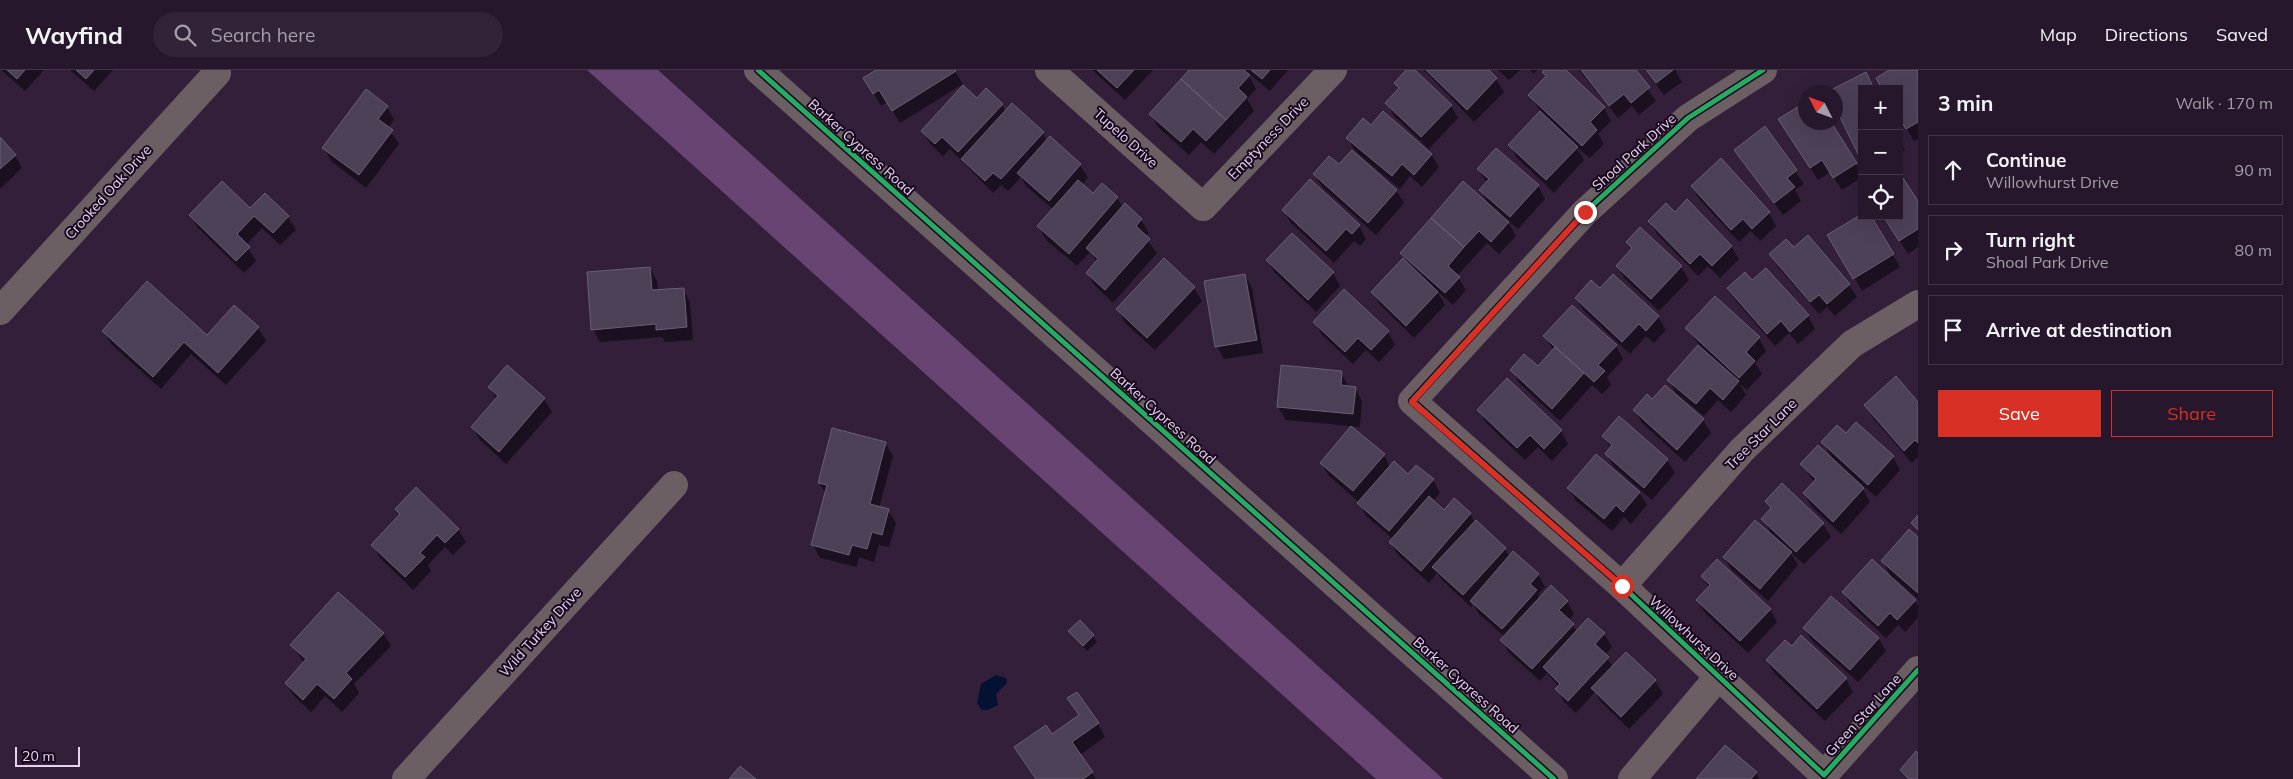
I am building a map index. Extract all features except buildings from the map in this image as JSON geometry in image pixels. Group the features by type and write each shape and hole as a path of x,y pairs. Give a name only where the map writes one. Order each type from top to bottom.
{"street":[{"name":"Barker Cypress Road","path":"758,70 1554,779"},
{"name":"Tupelo Drive","path":"1049,70 1203,207"},
{"name":"Emptyness Drive","path":"1203,207 1333,70"},
{"name":"Shoal Park Drive","path":"1412,402 1585,212 1688,118 1763,70"},
{"name":"Crooked Oak Drive","path":"0,311 217,73"},
{"name":"Tree Star Lane","path":"1622,586 1742,450 1852,344 1918,304"},
{"name":"Willowhurst Drive","path":"1412,402 1622,586 1824,775"},
{"name":"Wild Turkey Drive","path":"406,779 674,485"},
{"name":"Green Star Lane","path":"1824,775 1918,670"},
{"path":"1632,779 1719,676"}],"shaded area":[{"path":"587,70 658,70 1443,779 1376,779"}],"water":[{"path":"996,675 1006,678 1007,683 996,694 998,705 982,710 977,703 981,684"}],"cycle path":[{"path":"758,70 1554,779"},
{"path":"1763,70 1688,118 1585,212 1412,401 1622,586 1824,775 1918,670"}],"route":[{"path":"1585,212 1412,402 1622,586"}]}
